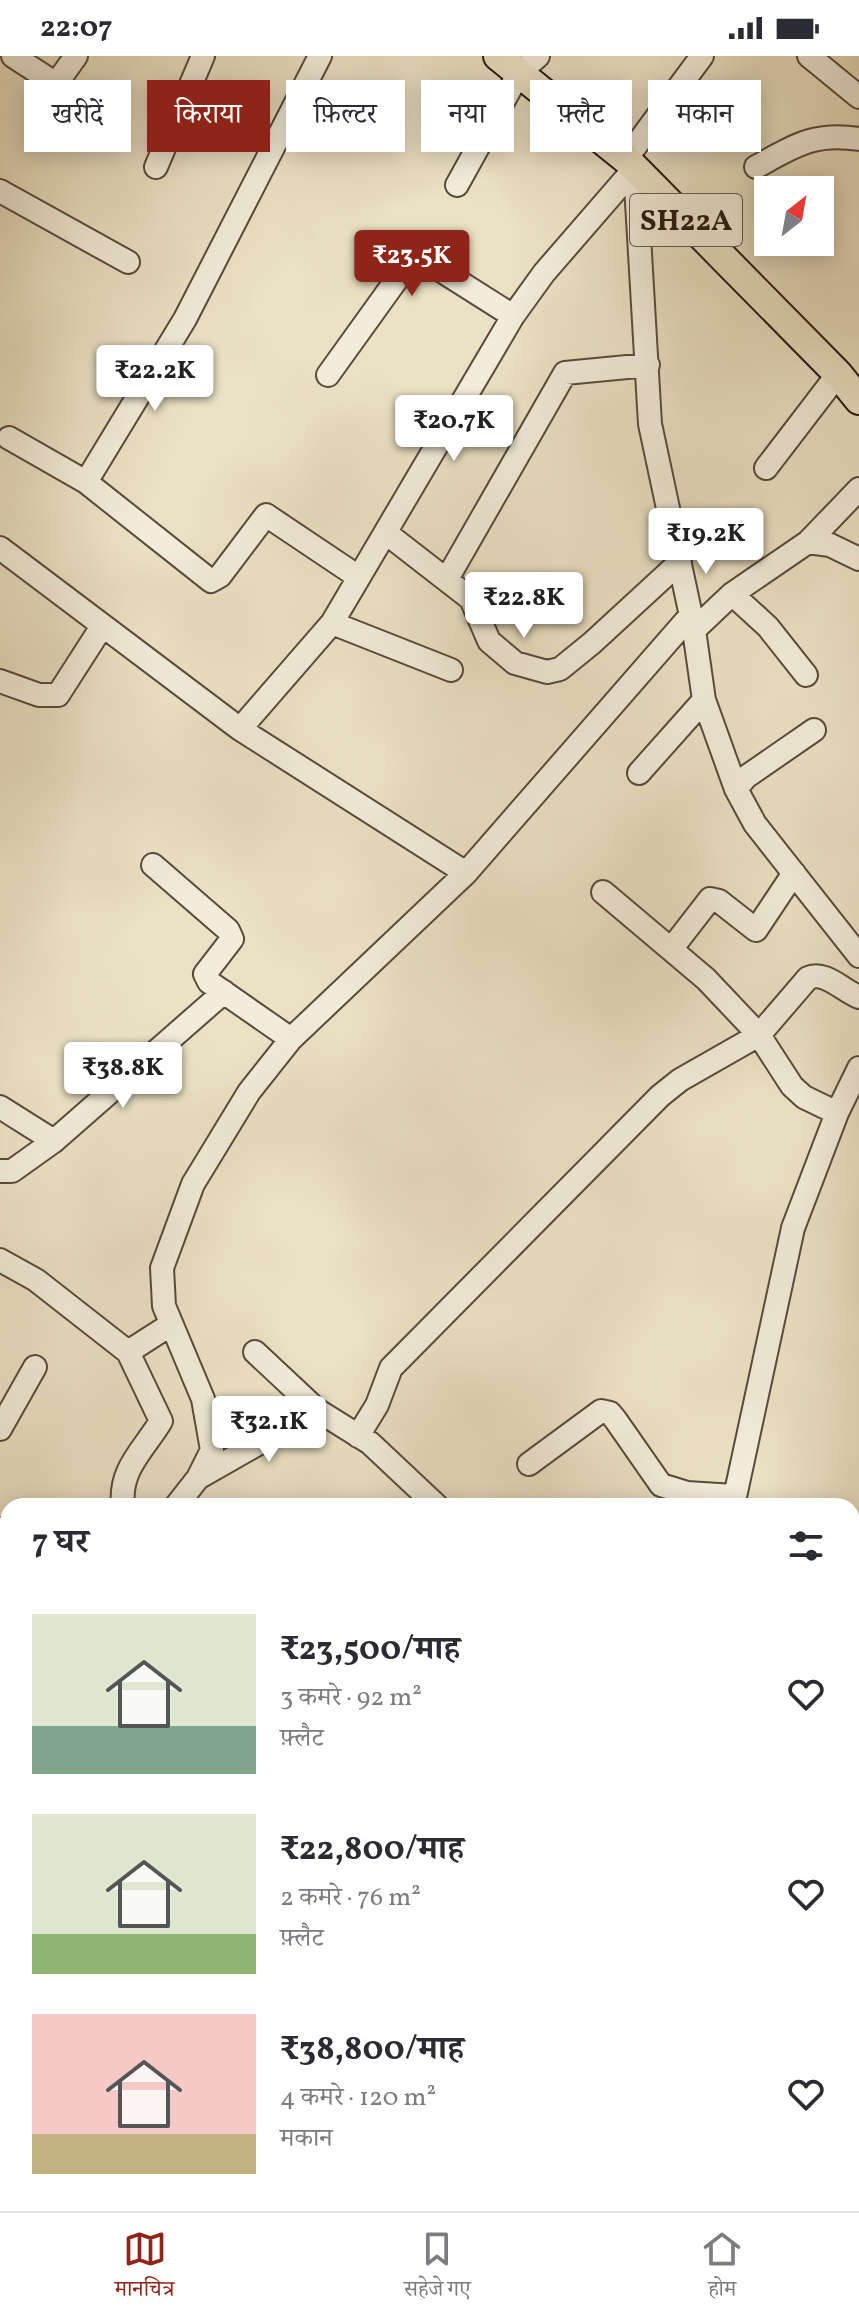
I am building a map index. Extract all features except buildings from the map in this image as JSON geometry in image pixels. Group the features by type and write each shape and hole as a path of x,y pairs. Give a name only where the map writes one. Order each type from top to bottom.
{"main road":[{"name":"SH22A","path":"518,62 631,164 838,374 859,400"}],"street":[{"path":"13,56 56,84 76,56"},
{"path":"156,167 203,56"},
{"path":"86,482 185,319 320,56"},
{"path":"240,729 332,623 513,316 631,164 702,56"},
{"path":"809,56 859,97"},
{"path":"457,185 518,62"},
{"path":"756,167 805,140 831,135 859,139"},
{"path":"631,164 650,424 692,622 704,700 736,789 755,824 859,956"},
{"path":"0,191 128,262"},
{"path":"328,375 415,254 513,316"},
{"path":"447,579 565,373 648,365"},
{"path":"766,468 838,374"},
{"path":"9,438 86,482 211,581 220,576 257,522 266,515 357,576"},
{"path":"182,1498 198,1478 212,1450 211,1428 203,1399 164,1306 162,1268 177,1220 193,1184 249,1092 291,1039 466,873 692,622 808,542 859,489"},
{"path":"386,533 471,599 489,641 515,663 547,672 560,669 592,643 680,562"},
{"path":"808,542 830,545 859,559"},
{"path":"0,548 101,628 240,729 466,873"},
{"path":"732,594 768,627 806,675"},
{"path":"332,623 451,670"},
{"path":"0,681 39,695 58,695 101,628"},
{"path":"639,773 704,700"},
{"path":"736,789 746,777 814,730"},
{"path":"153,865 228,930 232,939 227,949 209,965 205,974 209,982 291,1039"},
{"path":"672,948 710,899 719,901 756,930 794,873"},
{"path":"603,892 706,979 759,1035 792,1086 804,1097 837,1113"},
{"path":"358,1436 377,1405 391,1368 427,1328 660,1096 688,1075 759,1035 808,978 815,975 859,997"},
{"path":"0,1171 12,1171 54,1141 224,992"},
{"path":"735,1498 793,1228 837,1113 859,1068"},
{"path":"0,1107 54,1141"},
{"path":"0,1260 36,1280 128,1352 161,1421 126,1470 124,1498"},
{"path":"128,1352 170,1325"},
{"path":"255,1352 317,1410 358,1436 428,1498"},
{"path":"0,1429 35,1367"},
{"path":"198,1478 317,1410"},
{"path":"529,1464 601,1411 610,1413 661,1485 716,1498"}]}
